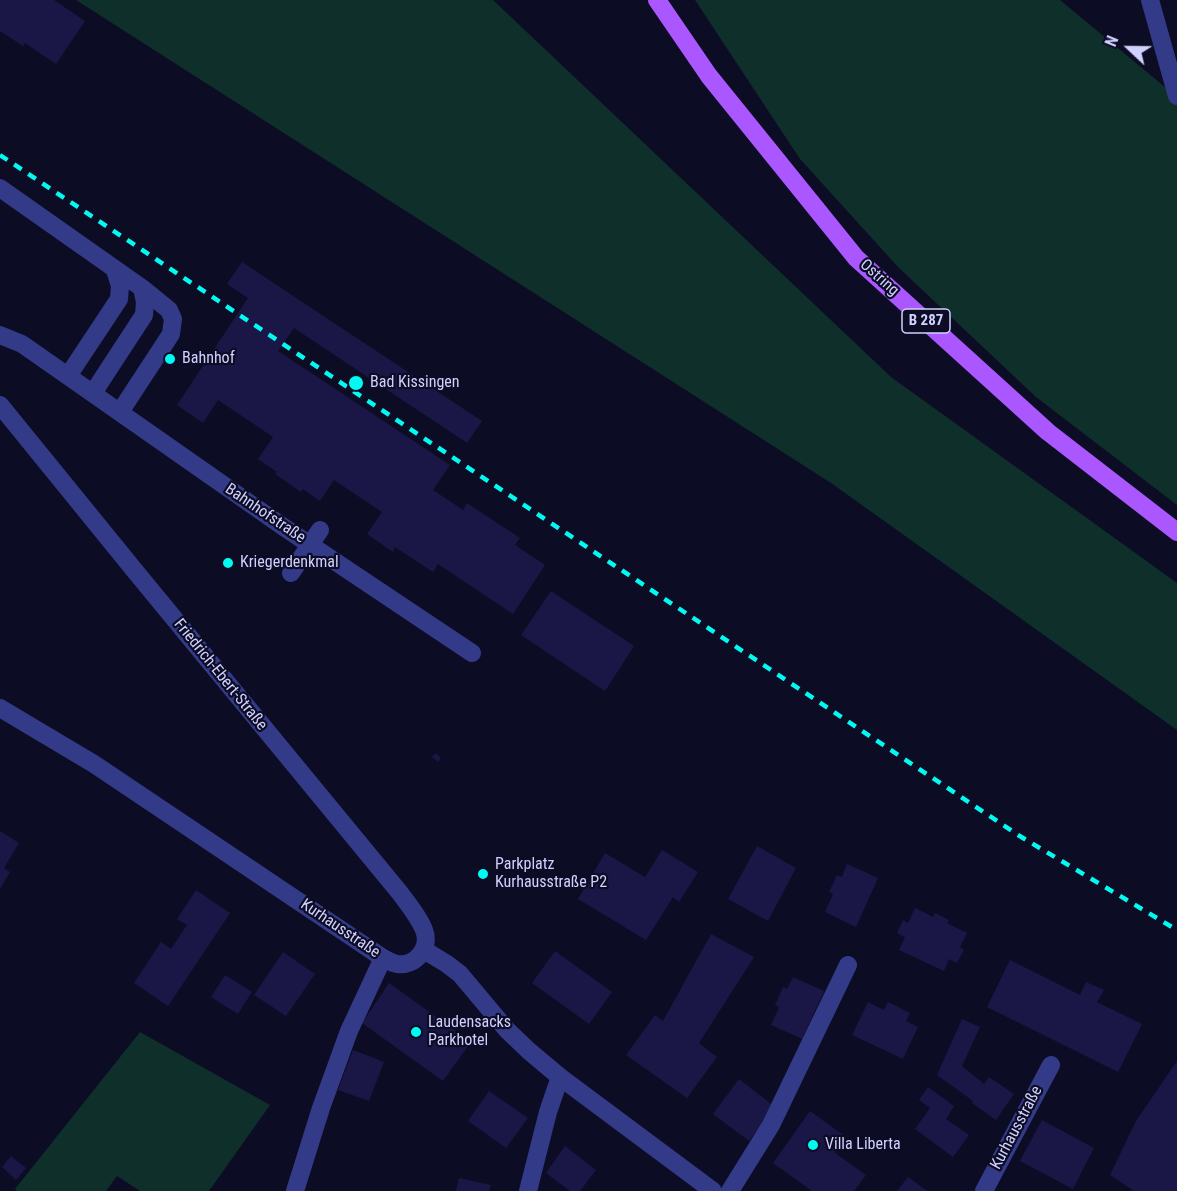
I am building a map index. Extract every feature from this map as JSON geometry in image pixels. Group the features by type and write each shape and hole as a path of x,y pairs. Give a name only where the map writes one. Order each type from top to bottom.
{"main road":[{"name":"Ostring","path":"657,0 709,76 856,258 1048,432 1177,532"}],"street":[{"path":"1149,0 1175,85"},
{"path":"0,188 142,288 169,310 173,319 171,334 120,411"},
{"path":"0,335 22,344 68,375 119,299 120,286 115,270"},
{"path":"93,393 144,315 145,302 142,288"},
{"name":"Bahnhofstraße","path":"68,375 120,411 184,448 315,537 472,653"},
{"name":"Friedrich-Ebert-Straße","path":"0,405 400,893 424,929 426,940 424,950"},
{"path":"291,573 315,537"},
{"name":"Kurhausstraße","path":"0,708 94,764 383,958 397,964 407,963 416,960 424,950"},
{"path":"424,950 460,974 507,1030 529,1051 704,1188"},
{"path":"295,1191 321,1108 349,1031 383,958"},
{"path":"730,1191 771,1125 848,965"},
{"name":"Kurhausstraße","path":"984,1191 1051,1065"},
{"path":"528,1191 548,1112 560,1077"}],"green space":[{"path":"76,0 493,0 891,377 1177,583 1177,730 831,483"},
{"path":"695,0 1060,0 1177,97 1177,505 1036,397 898,267 800,159"},
{"path":"140,1032 270,1105 209,1191 140,1191 117,1176 106,1191 17,1191 15,1189"}],"building":[{"path":"0,0 54,0 85,21 56,64 25,43 23,46 0,31"},
{"path":"242,262 482,421 467,443 294,328 278,351 450,465 433,490 463,510 467,503 520,538 515,545 545,565 513,614 438,564 433,572 395,547 393,552 367,534 382,512 334,480 320,501 303,489 301,492 275,474 277,472 258,459 273,437 218,400 203,423 177,405 248,298 227,284"},
{"path":"551,591 634,646 605,691 521,635"},
{"path":"436,753 441,758 438,762 432,757"},
{"path":"0,831 19,843 4,868 10,872 0,889"},
{"path":"757,846 796,868 768,921 728,899"},
{"path":"662,850 698,872 679,902 673,897 646,940 578,899 605,853 645,877"},
{"path":"847,864 878,878 856,927 825,912 833,894 829,892 837,875 842,877"},
{"path":"196,890 230,913 168,1006 134,983 161,942 171,949 187,925 177,919"},
{"path":"915,908 933,917 935,913 949,920 947,923 967,933 960,947 964,950 957,963 949,959 944,971 899,950 905,937 897,933 903,920 908,923"},
{"path":"711,934 754,957 699,1043 717,1057 687,1098 626,1055 655,1015 663,1021"},
{"path":"555,951 612,992 589,1024 532,983"},
{"path":"283,952 315,974 286,1016 254,995"},
{"path":"1010,960 1080,995 1086,982 1104,990 1097,1002 1142,1024 1118,1072 987,1007"},
{"path":"225,975 252,992 238,1014 211,997"},
{"path":"793,977 824,991 802,1039 771,1025 779,1007 775,1005 783,987 787,989"},
{"name":"Laudensacks Parkhotel","path":"389,983 471,1042 443,1081 362,1023"},
{"path":"868,1002 884,1010 888,1002 910,1013 906,1021 918,1027 903,1059 852,1035"},
{"path":"962,1019 980,1027 962,1066 984,1084 989,1077 1014,1094 996,1120 937,1075"},
{"path":"353,1050 384,1062 369,1101 338,1090"},
{"path":"1177,1061 1177,1191 1134,1191 1110,1175 1136,1121"},
{"path":"739,1079 775,1107 749,1141 713,1114"},
{"path":"928,1087 954,1106 946,1119 969,1135 953,1157 915,1129 930,1108 919,1100"},
{"path":"489,1091 528,1118 506,1148 468,1121"},
{"name":"Villa Liberta","path":"810,1111 846,1137 835,1153 866,1175 854,1191 812,1191 773,1163"},
{"path":"1042,1120 1094,1148 1073,1189 1020,1161"},
{"path":"565,1146 596,1170 580,1191 570,1191 546,1173"},
{"path":"11,1156 26,1168 16,1180 2,1167"},
{"path":"908,1177 927,1191 897,1191"},
{"path":"459,1178 491,1185 489,1191 456,1191"}],"railway":[{"path":"0,155 1018,835 1177,930"}],"place":[{"name":"Bahnhof","path":"170,359"},
{"name":"Bad Kissingen","path":"356,383"},
{"name":"Kriegerdenkmal","path":"228,563"},
{"name":"Parkplatz Kurhausstraße P2","path":"483,874"},
{"name":"Laudensacks Parkhotel","path":"416,1032"},
{"name":"Villa Liberta","path":"813,1145"}]}
